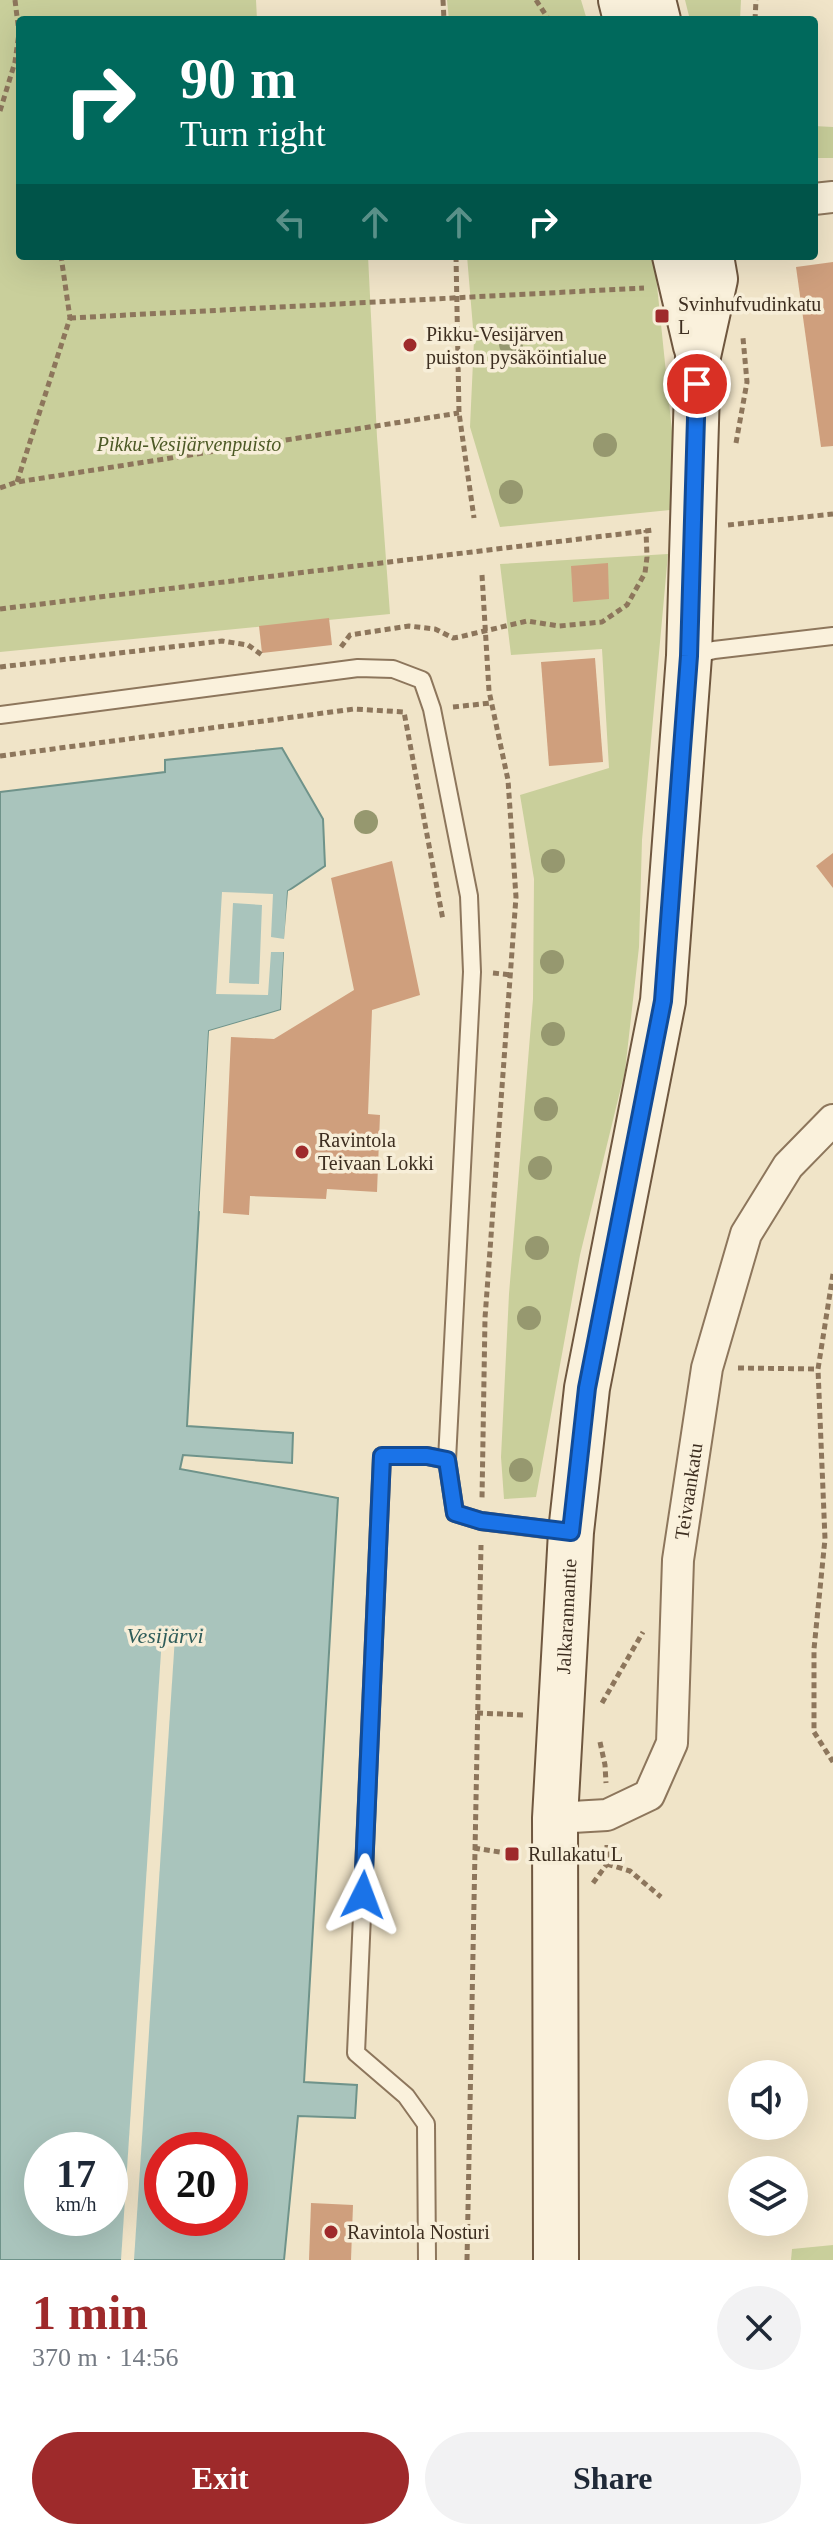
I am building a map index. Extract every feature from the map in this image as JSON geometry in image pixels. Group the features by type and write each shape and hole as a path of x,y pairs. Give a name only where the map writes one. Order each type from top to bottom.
{"main road":[{"name":"Jalkarannantie","path":"556,2260 555,1818 571,1532 587,1388 663,1001 689,656 698,356 715,279 712,260"},
{"name":"Jalkarannantie","path":"665,272 698,356"}],"street":[{"name":"Teivaankatu","path":"555,1818 607,1815 649,1795 672,1743 678,1560 707,1368 746,1234 788,1166 833,1120"}],"lane":[{"path":"689,656 714,650 833,636"},
{"path":"0,715 358,668 393,669 422,680 432,709 469,896 472,972 447,1460 455,1513 481,1521 571,1532"},
{"path":"427,2260 426,2124 406,2096 356,2053 382,1456 427,1456 447,1460"}],"path":[{"path":"0,111 16,55"},
{"path":"17,482 70,318 62,260"},
{"path":"456,260 459,413 474,518"},
{"path":"70,318 458,297 665,272"},
{"path":"0,488 17,482 459,413"},
{"path":"0,609 646,530 833,514"},
{"path":"337,652 350,635 409,626 435,629 453,638 527,621 559,626 610,619 627,605 645,573 646,530"},
{"path":"467,2260 485,1318 516,897 508,780 489,691 482,575"},
{"path":"0,667 222,641 248,645 260,655 276,659"},
{"path":"0,756 354,709 404,712 444,923"},
{"path":"833,1274 818,1369 825,1539 814,1649 814,1732 833,1762"},
{"path":"707,1368 818,1369"},
{"path":"474,1848 512,1854"},
{"path":"607,1864 630,1871 661,1897"}],"green space":[{"name":"Pikku-Vesijärvenpuisto","path":"0,0 256,0 257,16 16,16 16,260 368,260 390,614 0,652"},
{"path":"447,0 581,0 586,16 449,16"},
{"path":"685,0 741,0 740,16 689,16"},
{"path":"818,126 833,127 833,158 818,158"},
{"path":"467,260 654,260 680,509 500,527 470,427 474,340"},
{"path":"668,554 642,840 639,947 625,1071 580,1255 536,1497 504,1499 501,1457 509,1294 533,999 534,879 520,795 609,768 602,649 511,655 500,564"},
{"path":"833,2245 833,2260 791,2260 792,2249"}],"water":[{"name":"Vesijärvi","path":"282,748 323,819 325,866 288,891 281,1010 209,1031 187,1426 293,1433 292,1463 183,1455 180,1469 338,1498 304,2082 357,2085 355,2118 298,2116 284,2260 0,2260 0,792 165,772 165,760"}],"pier":[{"path":"300,887 292,893 284,1012 213,1034 203,1212 199,1211 209,1031 281,1010 284,952 271,952 268,995 216,994 222,892 273,894 271,937 284,939 288,891","holes":["233,903 262,905 259,984 229,983"]},
{"path":"162,1637 175,1637 134,2260 121,2260 123,2236 128,2236 128,2154"}],"building":[{"path":"833,262 833,446 821,447 796,267"},
{"path":"608,563 609,599 573,602 571,566"},
{"path":"329,618 332,645 262,653 259,626"},
{"path":"595,658 603,762 549,766 541,662"},
{"path":"833,853 833,888 816,866"},
{"name":"Ravintola Teivaan Lokki","path":"392,861 420,995 372,1010 368,1114 380,1115 377,1192 327,1189 326,1199 250,1196 249,1215 223,1213 231,1037 274,1039 354,990 331,878"},
{"name":"Ravintola Nosturi","path":"311,2203 353,2205 351,2260 309,2260"}],"place":[{"name":"Svinhufvudinkatu L","path":"662,316"},
{"name":"Pikku-Vesijärven puiston pysäköintialue","path":"410,345"},
{"name":"Ravintola Teivaan Lokki","path":"302,1152"},
{"name":"Rullakatu L","path":"512,1854"},
{"name":"Ravintola Nosturi","path":"331,2232"}],"route":[{"path":"363,1895 382,1456 427,1456 447,1460 455,1513 481,1521 571,1532 587,1388 663,1001 689,656 697,384"}]}
